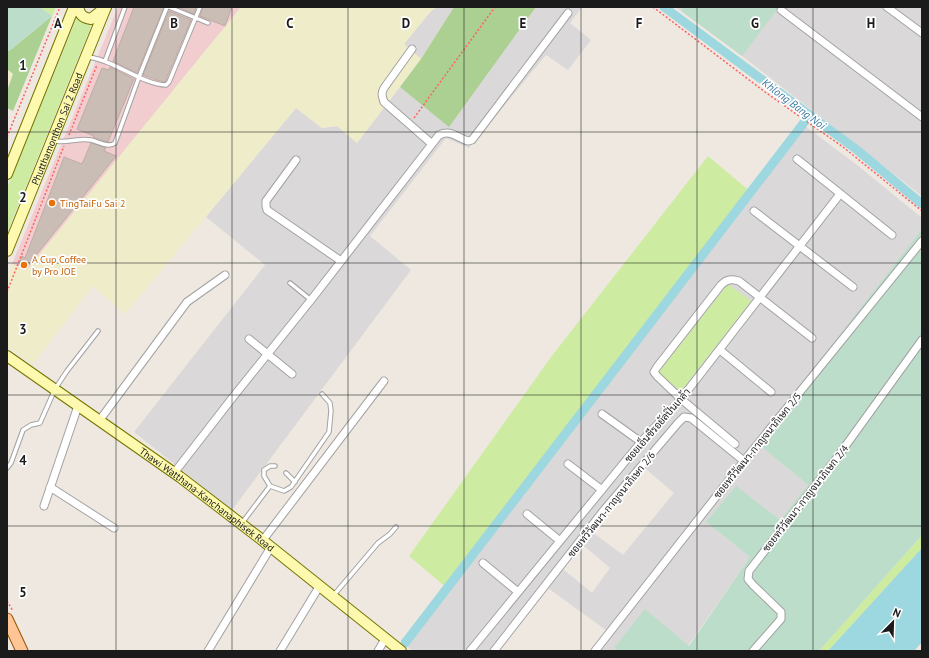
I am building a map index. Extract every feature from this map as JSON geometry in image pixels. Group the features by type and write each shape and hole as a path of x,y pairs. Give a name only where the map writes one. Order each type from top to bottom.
{"main road":[{"path":"7,619 22,651"}],"street":[{"path":"7,174 74,7"},
{"path":"78,7 81,15 85,18 91,18 106,7"},
{"name":"Phutthamonthon Sai 2 Road","path":"7,251 106,7"},
{"path":"887,7 922,33"},
{"path":"781,10 922,116"},
{"path":"174,473 342,261 432,144 439,136 448,132 468,141 472,140 568,13"},
{"path":"412,49 384,88 382,95 384,102 432,144"},
{"path":"797,159 892,235"},
{"path":"296,160 266,201 267,210 342,261"},
{"name":"ซอยเอ็นซีรอยัลปิ่นเกล้า","path":"470,651 641,442 681,399 720,350 758,297 840,194"},
{"path":"754,210 853,287"},
{"name":"ซอยทวีวัฒนา-กาญจนาภิเษก 2/5","path":"595,651 744,461 922,241"},
{"path":"99,421 187,302 225,275"},
{"path":"736,444 681,399 656,376 654,372 657,367 725,281 731,279 739,282 812,338"},
{"path":"249,339 292,374"},
{"name":"ซอยทวีวัฒนา-กาญจนาภิเษก 2/4","path":"753,651 781,619 781,612 748,579 749,571 836,459 922,340"},
{"path":"720,350 771,392"},
{"name":"Thawi Watthana-Kanchanaphisek Road","path":"7,356 174,473 263,540 401,651"},
{"path":"263,540 384,381"},
{"path":"44,506 78,406"},
{"path":"602,414 641,442"},
{"name":"ซอยทวีวัฒนา-กาญจนาภิเษก 2/6","path":"494,651 604,510 678,423 684,418 691,418 744,461"},
{"path":"568,464 602,490"},
{"path":"50,487 114,528"},
{"path":"527,514 560,541"},
{"path":"208,651 271,547"},
{"path":"483,563 518,592"},
{"path":"280,651 320,587"},
{"path":"378,651 386,639"}],"lane":[{"path":"105,61 126,7"},
{"path":"52,140 66,142 84,140 110,145 115,143 139,77 168,7 208,23"},
{"path":"87,56 105,61 139,77 166,85 169,82 200,7"},
{"path":"290,283 311,300"},
{"path":"7,468 11,463 23,430 31,425 40,423 55,389 98,331"},
{"path":"275,466 270,466 264,470 264,476 270,486 284,491 291,487 295,482 329,432 331,411 330,403 322,394"},
{"path":"286,473 295,482"},
{"path":"241,524 270,486"},
{"path":"332,597 378,543 390,534 396,527"}],"path":[{"path":"7,137 60,7"},
{"path":"410,125 495,7"},
{"path":"653,7 765,92 843,147 922,211"},
{"path":"7,292 99,59"}],"shaded area":[{"path":"118,7 241,7 27,270 12,264"},
{"path":"241,7 437,7 431,11 404,44 421,59 357,143 337,126 322,128 296,108 125,314 93,286 33,364 7,347 7,277 12,264 27,270"},
{"path":"437,7 454,7 421,59 404,44 431,11"},
{"path":"536,7 582,7 570,23 591,40 568,70 546,55 469,148 446,138 370,236 411,270 232,510 134,432 265,265 206,217 296,108 322,128 337,126 357,143 400,87 449,126"},
{"path":"676,7 922,7 922,196 742,56"},
{"path":"7,69 13,74 7,91"},
{"path":"805,126 857,165 922,218 922,229 756,442 808,485 780,520 706,522 750,557 688,646 614,648 617,651 592,651 607,631 548,588 563,569 592,593 610,568 583,545 592,532 623,555 674,493 640,464 489,651 412,651 406,646 729,223"}],"green space":[{"path":"7,7 40,7 52,16 9,51 7,51"},
{"path":"40,7 56,7 52,16"},
{"path":"454,7 536,7 449,127 400,87 421,59"},
{"path":"684,7 779,7 742,56 681,11"},
{"path":"52,16 13,111 7,108 7,91 13,74 7,69 7,51 9,51"},
{"path":"77,17 92,24 7,233 7,188"},
{"path":"708,156 752,193 449,590 409,556 551,357"},
{"path":"922,229 922,535 819,651 617,651 614,648 645,609 689,646 750,557 706,522 736,486 780,520 808,485 756,442"},
{"path":"728,284 751,301 681,391 658,373"},
{"path":"922,535 922,548 915,556 828,651 819,651"}],"water":[{"path":"922,548 922,642 914,651 828,651"}],"building":[{"path":"134,7 164,7 137,73 113,61"},
{"path":"178,7 196,7 194,14"},
{"path":"203,7 232,7 225,26 200,16"},
{"path":"169,11 191,20 165,82 143,75"},
{"path":"110,67 134,79 108,142 77,129 102,68 109,70"},
{"path":"91,143 106,148 104,151 116,156 27,268 19,265 22,256 25,258 64,157 82,164"}],"waterway":[{"name":"Khlong Bang Noi","path":"664,7 857,150 922,204"},
{"path":"405,643 809,116"}],"place":[{"name":"TingTaiFu Sai 2","path":"52,203"},
{"name":"A Cup Coffee by Pro JOE","path":"24,265"}]}
